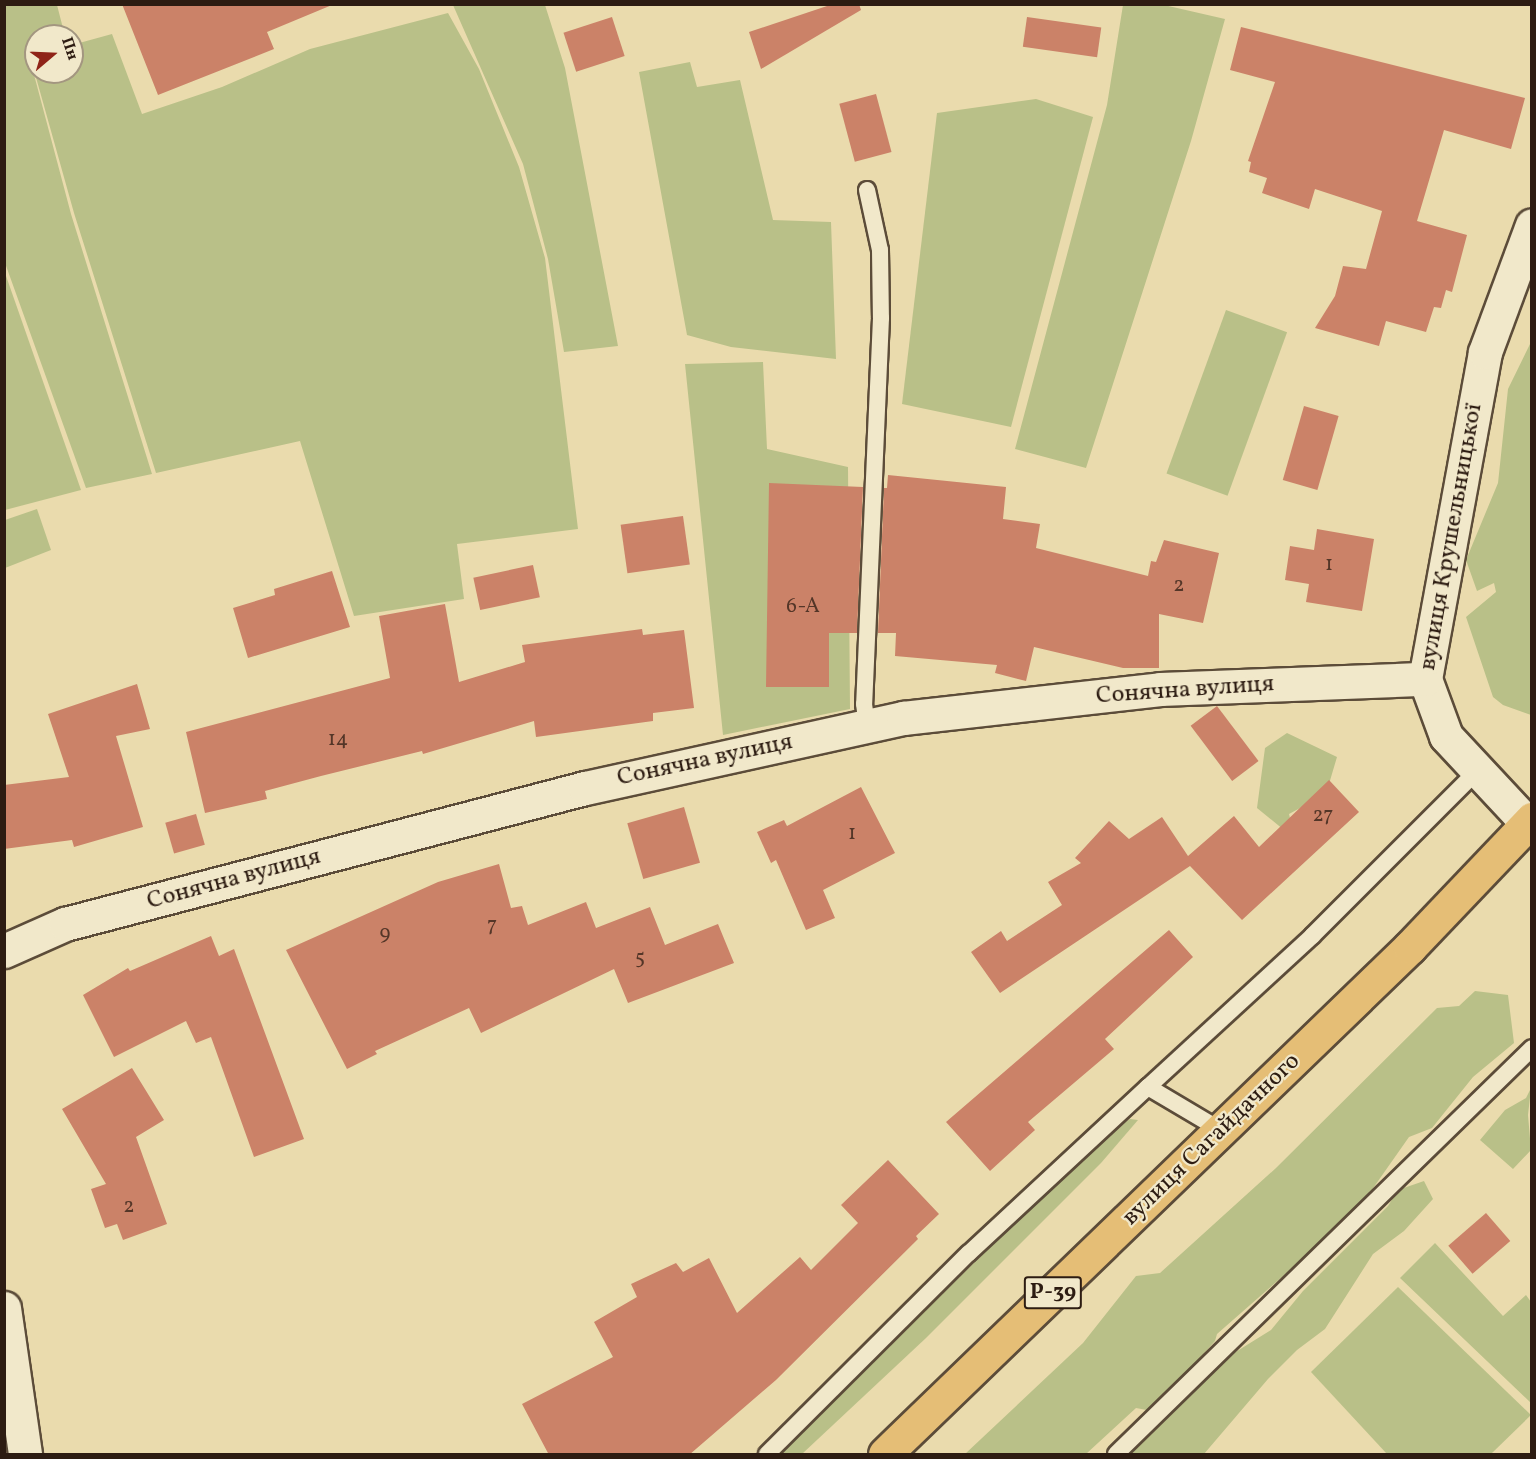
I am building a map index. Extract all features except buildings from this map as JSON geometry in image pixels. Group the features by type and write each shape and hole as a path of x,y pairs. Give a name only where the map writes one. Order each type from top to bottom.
{"main road":[{"name":"вулиця Сагайдачного","path":"885,1455 1410,947 1529,821"}],"street":[{"name":"вулиця Крушельницької","path":"1529,821 1446,736 1425,679 1485,352 1532,225"},
{"name":"Сонячна вулиця","path":"4,951 65,924 585,788 903,718 1160,689 1425,679"},
{"path":"4,1308 10,1393 25,1455"}],"lane":[{"path":"867,190 880,250 867,726"},
{"path":"767,1455 968,1254 1312,936 1478,770"},
{"path":"1116,1455 1532,1048"},
{"path":"1148,1087 1222,1131"}],"green space":[{"path":"4,5 57,5 62,24 24,24 24,84 36,84 71,214 152,474 86,488 5,263"},
{"path":"453,5 545,5 565,68 618,346 564,352 548,259 523,164"},
{"path":"1123,5 1164,5 1225,19 1191,141 1086,468 1015,449 1107,105"},
{"path":"448,13 479,69 519,167 545,258 578,529 457,544 464,599 354,616 300,441 156,473 74,213 38,84 84,84 84,42 112,34 142,114 222,87 310,49"},
{"path":"690,62 697,87 740,80 773,220 831,222 836,359 731,347 687,335 639,72"},
{"path":"1036,99 1093,117 1011,427 902,404 937,113"},
{"path":"5,273 81,490 4,510"},
{"path":"1226,310 1287,332 1228,496 1166,474"},
{"path":"1531,342 1531,715 1503,705 1493,697 1466,617 1496,592 1494,583 1477,591 1466,560 1498,483 1508,389"},
{"path":"763,362 767,449 848,467 850,709 723,735 685,364"},
{"path":"37,509 51,550 5,568 5,520"},
{"path":"1287,733 1337,757 1326,794 1289,814 1295,839 1257,808 1265,748"},
{"path":"1475,991 1508,995 1514,1043 1473,1077 1432,1128 1409,1137 1357,1211 1217,1334 1215,1341 1152,1411 1136,1408 1086,1454 965,1454 1083,1343 1136,1276 1160,1273 1276,1168 1437,1008 1459,1006"},
{"path":"1531,1088 1528,1115 1531,1150 1513,1169 1480,1140 1505,1110 1526,1098"},
{"path":"1130,1119 1138,1120 1101,1163 926,1338 802,1454 778,1454 1104,1136"},
{"path":"1424,1181 1433,1199 1404,1231 1373,1254 1325,1329 1297,1350 1268,1379 1204,1454 1131,1454 1234,1353 1271,1330 1303,1291 1388,1206 1398,1190"},
{"path":"1435,1243 1503,1316 1526,1295 1531,1302 1531,1403 1400,1278"},
{"path":"1398,1287 1531,1415 1491,1454 1387,1454 1311,1372"}]}
